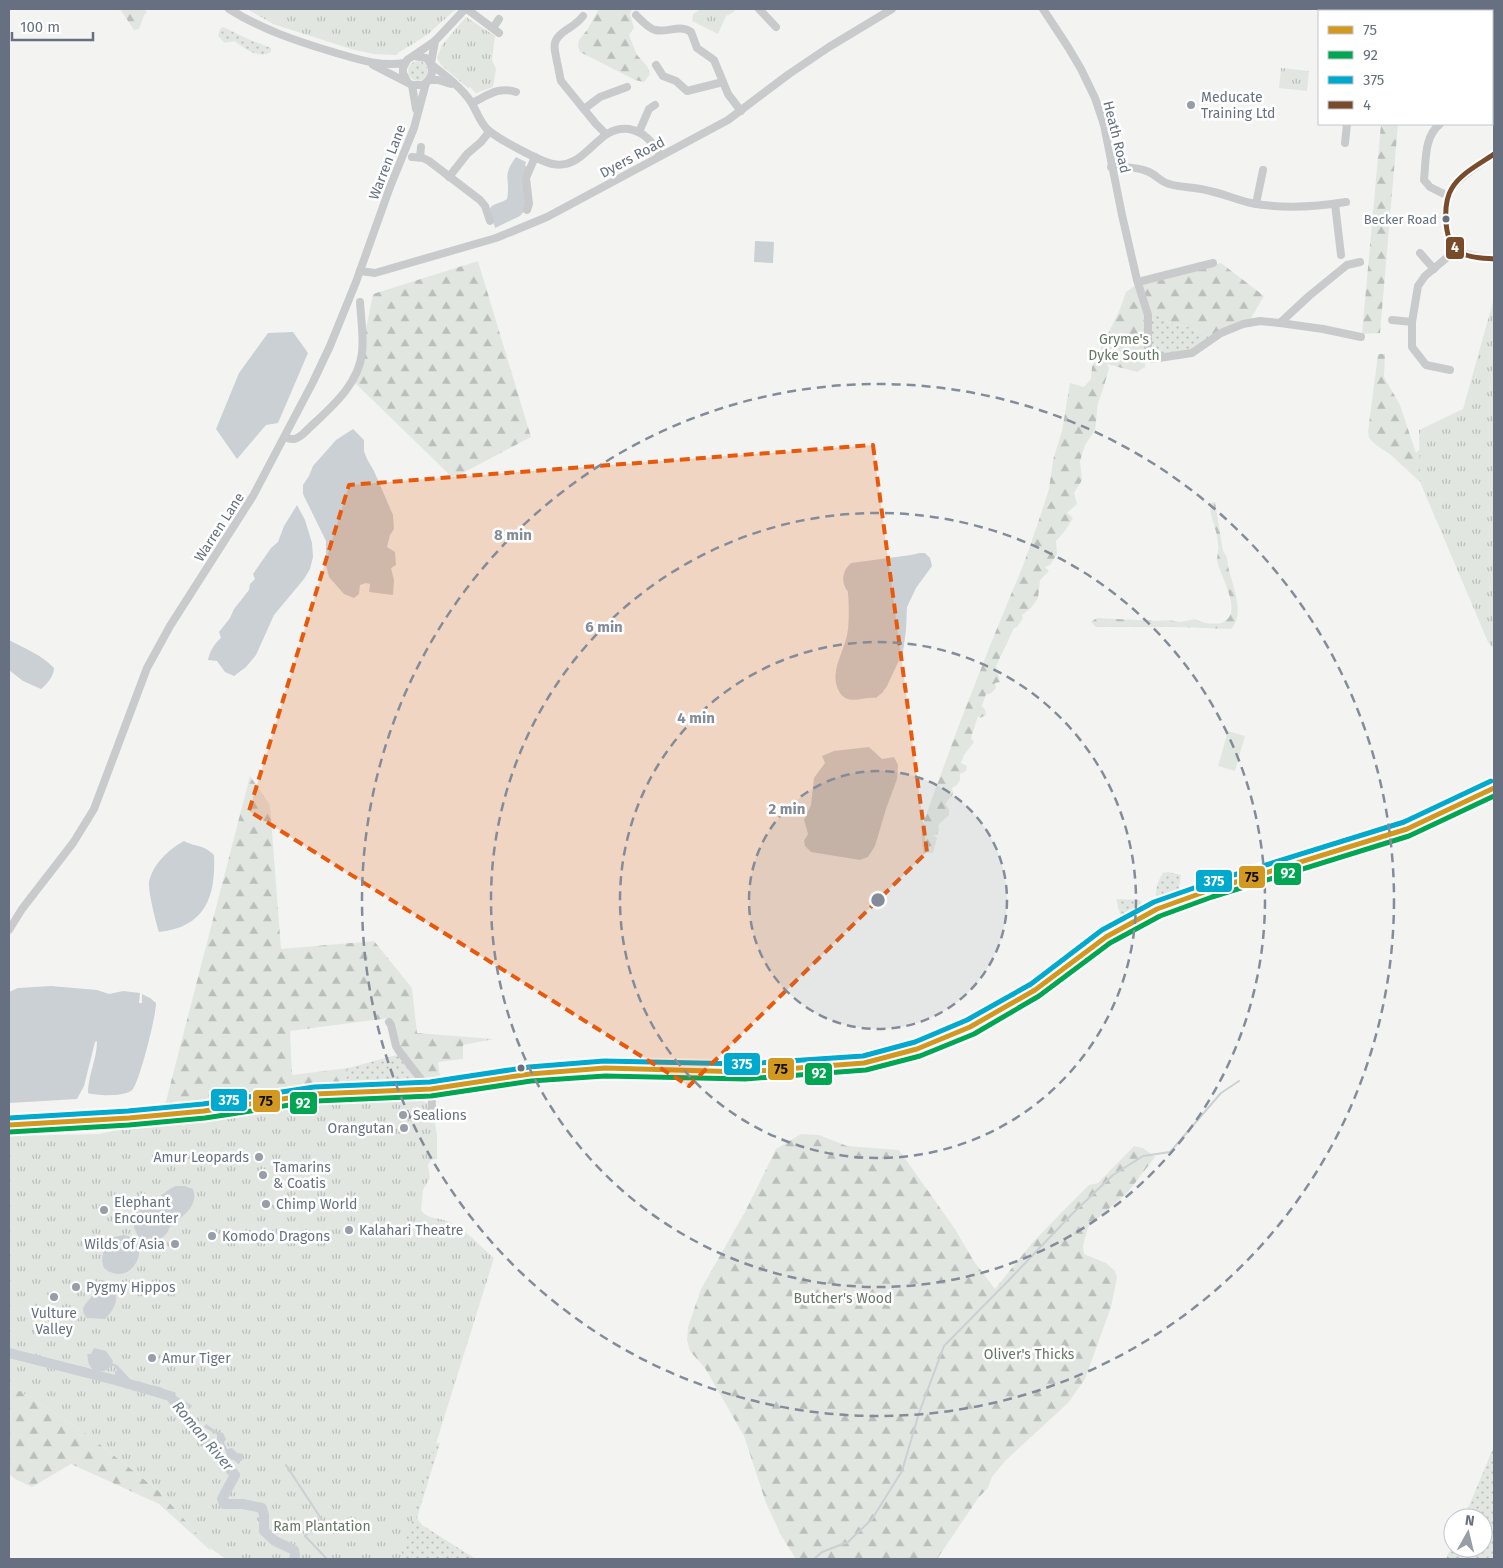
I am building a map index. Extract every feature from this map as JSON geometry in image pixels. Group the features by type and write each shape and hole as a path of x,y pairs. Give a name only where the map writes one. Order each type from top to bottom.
{"main road":[{"path":"9,1125 139,1117 315,1094 428,1089 530,1074 605,1068 745,1072 864,1063 917,1049 970,1027 1028,994 1106,937 1149,913 1210,890 1407,829 1494,788"}],"street":[{"path":"229,9 250,22 279,35 369,63 410,83 420,86 438,80 453,84"},
{"path":"369,63 387,65 405,63 435,41 466,9 496,30 499,18"},
{"path":"759,9 776,27"},
{"name":"Dyers Road","path":"360,271 374,273 496,238 547,217 728,120 821,52 891,9"},
{"name":"Heath Road","path":"1043,9 1071,52 1095,98 1104,125 1111,167 1138,282 1148,315 1148,348 1152,359 1192,353 1221,333 1243,324 1260,321 1280,324"},
{"path":"636,15 655,30 683,28 688,30 692,34 697,48 714,60 728,94 740,111"},
{"path":"583,16 575,26 558,36 554,49 561,81 606,134"},
{"name":"Warren Lane","path":"9,930 22,909 73,843 94,809 147,668 170,626 253,496 285,437 330,346 414,128 428,82 432,75 431,64 435,41"},
{"path":"414,56 422,56 464,93 472,103 482,124 489,132 534,157 552,164 568,164 586,153 606,134 620,129 639,132 649,139 660,155"},
{"name":"Warren Lane","path":"405,63 403,73 410,83 416,101 416,119"},
{"path":"656,65 663,76 676,81 687,91 723,82"},
{"path":"472,103 497,91 504,89 514,91 514,82"},
{"path":"584,109 600,97 627,87"},
{"path":"639,132 649,109 655,105"},
{"path":"1345,143 1347,125"},
{"path":"1439,125 1431,134 1428,142 1424,180 1430,188 1448,196"},
{"path":"448,176 466,154 481,142 489,132"},
{"path":"421,148 416,157 429,161 480,200 485,206 490,221"},
{"path":"1494,154 1457,182 1448,196 1445,209 1450,240 1456,250 1481,258 1494,259"},
{"path":"527,210 529,204 526,178 534,157"},
{"path":"1111,167 1140,170 1150,173 1169,184 1212,191 1256,204 1309,206 1346,202"},
{"path":"1256,204 1263,170"},
{"path":"1335,204 1341,255"},
{"path":"1450,370 1426,365 1417,356 1412,347 1412,322 1418,286 1425,276 1456,250"},
{"path":"1420,253 1434,269"},
{"path":"1280,324 1309,296 1347,265 1360,262"},
{"path":"1138,282 1213,263"},
{"path":"285,437 290,440 303,434 346,391 352,382 360,365 363,351 360,302"},
{"path":"1392,320 1412,322"},
{"path":"1280,324 1323,329 1361,337"},
{"path":"389,1022 396,1046 428,1089 432,1107 430,1115"}],"highlighted area":[{"path":"873,445 927,852 689,1086 249,811 349,485"}],"green space":[{"path":"120,9 145,9 147,13 144,15 139,29 134,30"},
{"path":"247,9 456,9 427,35 395,55 374,54 354,50 273,24"},
{"path":"599,9 632,9 630,14 634,28 629,35 637,55 647,66 650,74 644,82 635,80 580,52 579,40"},
{"path":"701,9 735,9 734,12 726,16 718,34 692,21 693,14"},
{"path":"466,17 495,36 492,60 496,69 493,87 476,93 441,65 437,58 442,45"},
{"path":"223,27 271,48 271,52 261,55 247,50 234,41 225,43 218,36 220,29"},
{"path":"418,61 425,64 428,71 425,78 418,81 411,78 408,71 411,64"},
{"path":"1281,68 1309,71 1307,91 1279,88"},
{"path":"1381,125 1398,125 1380,333 1362,334"},
{"path":"478,261 531,437 453,478 355,383 373,294"},
{"path":"1221,263 1264,296 1250,320 1210,337 1191,328 1168,322 1158,314 1150,315 1141,283"},
{"name":"Gryme's Dyke South","path":"1136,285 1147,321 1144,338 1145,367 1137,372 1107,364 1109,368 1098,403 1095,430 1085,445 1080,461 1082,480 1074,493 1077,504 1067,513 1073,518 1056,541 1057,554 1050,565 1045,567 1049,571 1040,580 1038,598 1031,608 1022,615 1023,618 1017,627 1014,628 996,666 1000,682 995,683 996,688 990,694 986,694 982,706 985,709 986,715 980,718 978,716 971,738 974,742 964,755 961,763 967,766 966,771 960,774 960,780 952,788 953,794 945,804 949,809 949,815 938,825 937,835 933,835 937,838 933,853 923,853 921,829 957,730 1024,563 1049,489 1053,460 1062,431 1070,383 1084,387 1091,379 1092,367 1120,309 1126,292"},
{"path":"1494,298 1494,649 1488,642 1420,482 1419,430 1463,409"},
{"path":"1158,314 1168,322 1191,328 1212,338 1199,349 1152,359 1148,315"},
{"path":"1378,354 1385,354 1384,377 1400,405 1416,453 1420,449 1420,482 1369,438 1368,432"},
{"path":"1215,502 1223,551 1226,555 1237,599 1237,615 1231,629 1096,627 1091,622 1097,618 1169,620 1179,622 1195,619 1204,623 1215,624 1228,619 1231,612 1231,604 1217,560 1218,539 1210,508 1210,503"},
{"path":"1228,731 1245,736 1235,771 1218,766"},
{"path":"250,776 270,805 281,949 374,941 412,988 417,1033 494,1039 463,1045 463,1059 438,1062 441,1084 427,1084 401,1049 389,1018 290,1031 292,1075 348,1068 346,1079 368,1085 315,1088 164,1109"},
{"path":"1168,872 1181,875 1180,899 1158,906 1156,898 1157,885 1163,873"},
{"path":"1116,899 1140,900 1144,909 1122,921"},
{"path":"397,1055 420,1081 412,1085 368,1085 346,1079 348,1068"},
{"name":"Ram Plantation","path":"376,1093 417,1098 427,1103 428,1107 425,1118 429,1123 435,1122 437,1159 431,1160 428,1165 430,1178 423,1190 421,1210 426,1215 456,1225 494,1258 400,1559 226,1559 210,1548 160,1492 87,1434 15,1388 9,1387 9,1136 100,1134 116,1130 128,1130 129,1127 321,1098"},
{"name":"Butcher's Wood","path":"801,1134 819,1135 847,1146 899,1150 955,1229 973,1260 995,1289 1032,1243 1063,1211 1089,1185 1098,1183 1134,1146 1143,1148 1155,1157 1128,1192 1088,1227 1083,1246 1084,1254 1106,1263 1115,1271 1117,1278 1111,1307 1085,1379 1068,1403 1006,1460 992,1477 988,1488 979,1497 937,1559 796,1559 782,1537 766,1503 744,1436 705,1368 690,1351 687,1340 688,1327 701,1289 746,1210 776,1149"},
{"path":"9,1387 15,1388 87,1434 160,1492 211,1551 159,1504 71,1464 32,1487 15,1479 9,1474"},
{"path":"440,1443 417,1518 422,1525 476,1559 395,1559 430,1444"},
{"path":"1494,1446 1494,1559 1446,1559 1493,1558 1493,1508 1468,1508"}],"shaded area":[{"path":"516,157 526,162 525,165 527,167 526,209 520,216 495,228 490,208 507,199 509,169"},
{"path":"755,241 774,242 773,263 754,262"},
{"path":"293,332 308,353 278,423 266,425 237,459 216,429 239,373 268,333"},
{"path":"353,429 364,440 364,451 367,459 393,515 394,529 390,535 387,547 395,552 396,565 391,568 394,580 393,595 369,592 370,584 366,583 360,585 359,594 354,598 344,594 329,577 326,565 326,541 303,494 303,485 313,466 336,440"},
{"path":"297,505 305,520 312,543 313,557 310,569 274,615 256,655 246,667 234,676 225,672 217,661 208,660 210,654 214,645 221,638 219,632 249,590 250,584 255,579 253,574 271,548 278,542 284,526"},
{"path":"925,553 930,558 932,566 916,588 907,607 903,652 887,686 876,698 852,700 844,697 840,693 835,677 848,629 848,591 843,580 845,571 851,563"},
{"path":"9,640 38,656 54,668 50,680 41,689 23,681 9,670"},
{"path":"869,747 882,759 894,757 898,765 897,779 875,846 868,857 860,860 811,852 805,846 804,841 808,834 804,820 811,805 814,778 825,763 822,756 834,751"},
{"path":"184,841 202,847 214,855 213,884 210,897 197,917 187,924 175,929 159,932 154,915 149,882 154,869 162,858"},
{"path":"51,986 97,990 109,994 123,991 140,993 139,1003 142,1003 142,994 156,1003 143,1061 136,1083 130,1092 112,1095 88,1093 97,1041 95,1042 84,1086 77,1099 9,1103 9,992 18,988"},
{"path":"176,1186 193,1189 194,1201 192,1206 160,1239 147,1242 140,1238 133,1223 133,1215 141,1210 151,1208 162,1195"},
{"path":"124,1235 133,1239 138,1246 139,1255 131,1270 123,1274 114,1273 104,1268 103,1255 114,1237"},
{"path":"102,1280 112,1283 116,1293 116,1302 112,1311 105,1319 87,1318 83,1308 92,1296 96,1283"},
{"path":"94,1348 106,1351 113,1361 112,1363 117,1365 131,1380 140,1383 118,1379 115,1376 117,1370 114,1366 100,1372 94,1371 89,1364 87,1354 91,1354"},
{"path":"206,1424 216,1431 223,1433 227,1449 232,1448 237,1453 243,1454 240,1463 238,1464 228,1458 223,1444 217,1440 217,1433 204,1427"}],"waterway":[{"path":"814,1559 822,1552 848,1542 872,1519 902,1471 919,1413 944,1346 1072,1214 1113,1175 1143,1156 1170,1152 1221,1093 1239,1081"},
{"name":"Roman River","path":"9,1353 170,1396 202,1438 235,1475 222,1499 224,1504 243,1504 262,1508 264,1531 275,1541 294,1550 294,1559"},
{"name":"Roman River","path":"138,1382 160,1388 191,1406"},
{"path":"286,1465 322,1520 305,1536 327,1559"}],"transit line":[{"name":"4","path":"1494,154 1466,173 1456,183 1449,194 1446,211 1447,229 1452,245 1461,253 1480,258 1494,259"},
{"name":"375","path":"9,1118 128,1111 203,1104 314,1087 430,1082 529,1067 604,1061 745,1064 863,1056 915,1042 967,1020 1031,984 1102,930 1154,902 1208,883 1404,822 1491,781"},
{"name":"75","path":"9,1125 129,1118 204,1111 315,1094 431,1089 530,1074 605,1068 745,1072 864,1063 917,1049 970,1027 1035,990 1106,937 1157,909 1210,890 1407,829 1494,788"},
{"name":"92","path":"9,1132 129,1125 205,1118 316,1101 431,1096 531,1081 605,1076 745,1079 866,1070 920,1056 974,1034 1039,996 1110,943 1160,916 1212,897 1409,836 1494,796"}],"place":[{"name":"Meducate Training Ltd","path":"1191,105"},
{"name":"Becker Road","path":"1446,219"},
{"name":"Sealions","path":"403,1115"},
{"name":"Orangutan","path":"404,1128"},
{"name":"Amur Leopards","path":"259,1157"},
{"name":"Tamarins & Coatis","path":"263,1175"},
{"name":"Chimp World","path":"266,1204"},
{"name":"Elephant Encounter","path":"104,1210"},
{"name":"Kalahari Theatre","path":"349,1230"},
{"name":"Komodo Dragons","path":"212,1236"},
{"name":"Wilds of Asia","path":"175,1244"},
{"name":"Pygmy Hippos","path":"76,1287"},
{"name":"Vulture Valley","path":"54,1297"},
{"name":"Amur Tiger","path":"152,1358"}],"park label":[{"name":"Oliver's Thicks","path":"1029,1354"}]}
